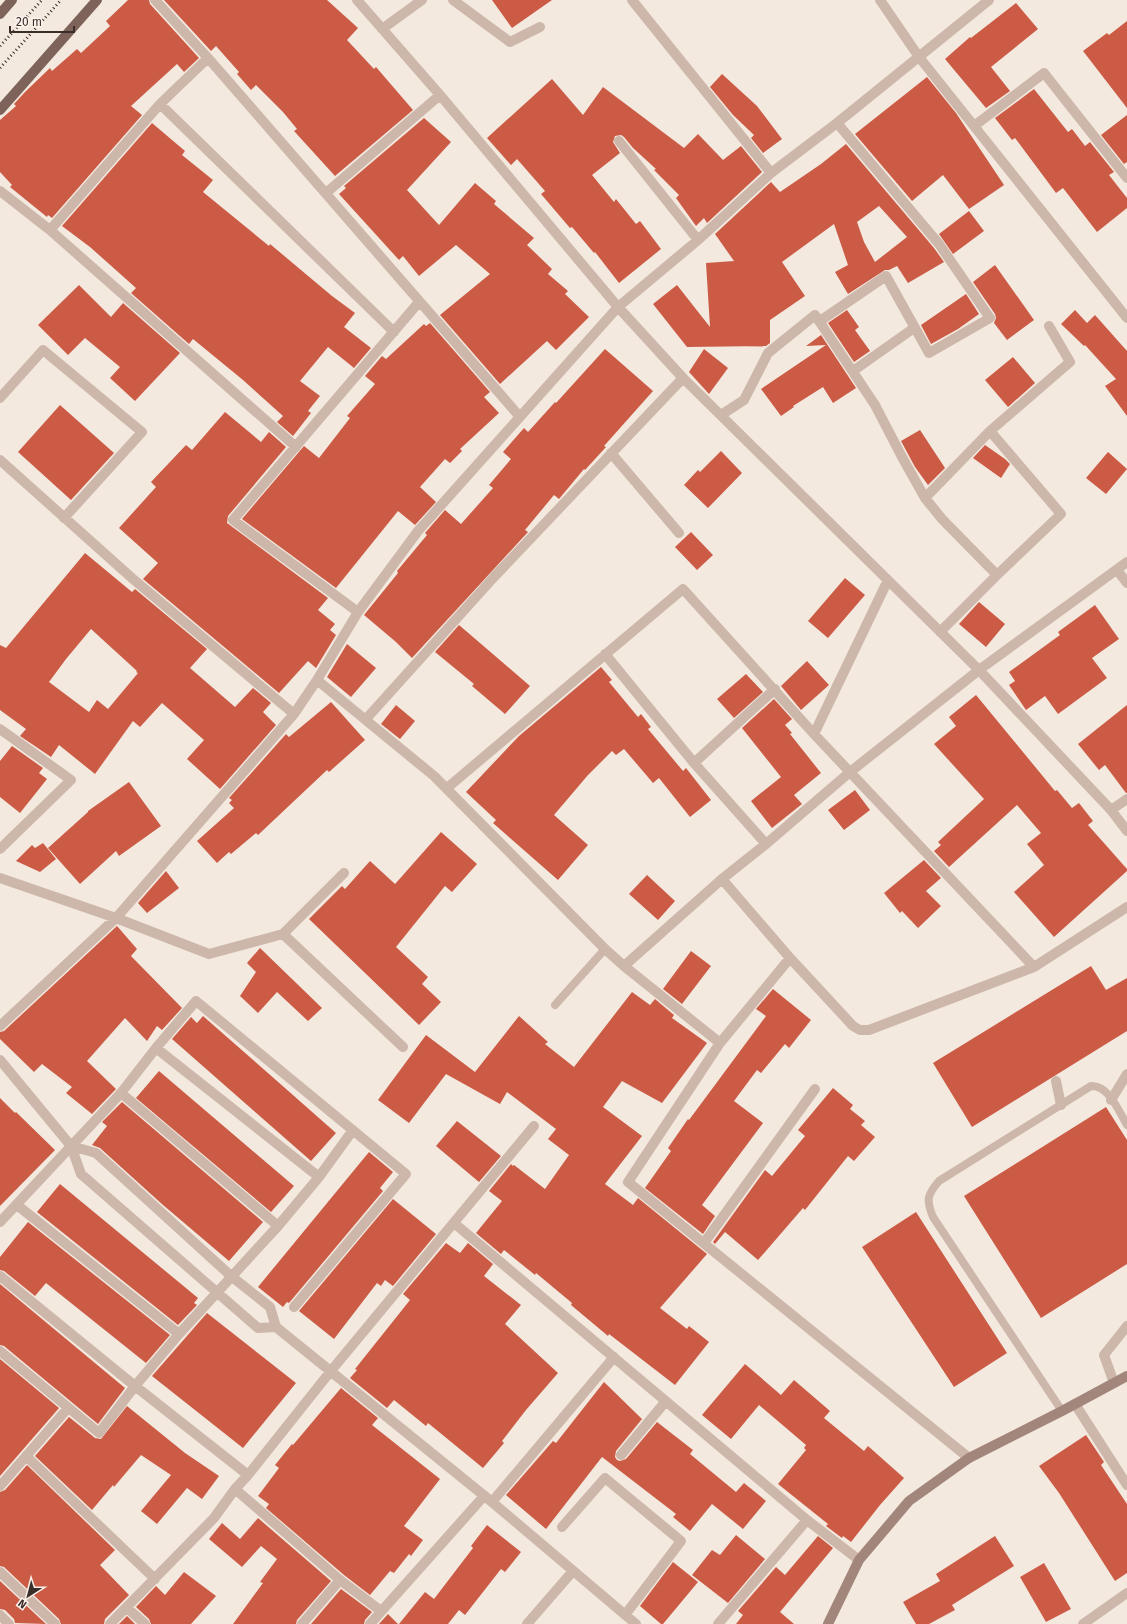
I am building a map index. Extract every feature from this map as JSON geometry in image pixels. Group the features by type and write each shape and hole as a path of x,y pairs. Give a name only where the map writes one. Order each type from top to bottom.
{"main road":[{"path":"0,14 12,0"},
{"path":"0,110 97,0"}],"street":[{"path":"156,0 520,417"},
{"path":"357,0 440,95 618,307 683,378 979,670 1111,810 1127,831"},
{"path":"382,29 422,0"},
{"path":"453,0 510,42 540,27"},
{"path":"632,0 771,174"},
{"path":"880,0 920,57 1127,318"},
{"path":"0,1026 116,918 294,714 318,680 358,612 418,531 618,307 698,240 771,174 920,57 989,0"},
{"path":"50,230 160,104 208,58"},
{"path":"974,126 1044,73 1127,178"},
{"path":"326,193 440,95"},
{"path":"160,104 394,332"},
{"path":"820,321 886,276 929,353 990,318 939,244 837,123"},
{"path":"619,141 698,240"},
{"path":"0,191 50,230 296,447"},
{"path":"358,612 233,520 419,302"},
{"path":"720,415 744,400 768,353 815,315 875,405 925,498 942,519 997,575"},
{"path":"925,498 990,431 1070,362 1049,326"},
{"path":"853,371 914,328"},
{"path":"0,398 43,350 142,432 64,518"},
{"path":"366,720 494,577 683,378"},
{"path":"940,632 1061,514 990,431"},
{"path":"611,453 679,533"},
{"path":"0,460 133,579 294,714"},
{"path":"624,966 722,879 766,844 850,772 979,670 1127,562"},
{"path":"1117,570 1127,583"},
{"path":"814,734 888,580"},
{"path":"447,788 683,589 775,689 814,734 1034,967"},
{"path":"605,654 694,763 766,844"},
{"path":"318,680 447,788 605,949 720,1043"},
{"path":"694,763 775,689"},
{"path":"0,729 71,780 0,849"},
{"path":"1111,810 1127,799"},
{"path":"0,878 116,918 209,954 283,934 344,873"},
{"path":"722,879 790,958 853,1026 860,1030 869,1030 1034,967 1127,907"},
{"path":"283,934 403,1047"},
{"path":"790,958 720,1043 628,1182 969,1458"},
{"path":"0,1222 121,1093 156,1048 196,1001 406,1174 294,1306"},
{"path":"156,1048 319,1178"},
{"path":"0,1060 71,1146 81,1174 258,1328 276,1327"},
{"path":"1111,1100 1127,1074"},
{"path":"1056,1081 1061,1105"},
{"path":"704,1243 815,1089"},
{"path":"121,1093 278,1226"},
{"path":"110,1624 214,1518 235,1489 248,1475 330,1372 534,1126"},
{"path":"0,1351 99,1433 135,1386 179,1334 278,1226 319,1178 353,1130"},
{"path":"71,1146 96,1153 231,1276 270,1307 276,1327 488,1499 636,1624"},
{"path":"17,1205 179,1334"},
{"path":"454,1223 807,1520 859,1560"},
{"path":"0,1276 135,1386 248,1475"},
{"path":"1114,1383 1104,1355 1127,1326"},
{"path":"370,1624 381,1610 488,1499 614,1357"},
{"path":"828,1624 859,1560 909,1501 969,1458 1127,1376"},
{"path":"621,1455 666,1400"},
{"path":"1075,1404 1127,1485"},
{"path":"0,1486 68,1408"},
{"path":"26,1456 155,1579"},
{"path":"562,1527 605,1478 681,1541 625,1615"},
{"path":"235,1489 340,1580 381,1610"},
{"path":"718,1624 807,1520"},
{"path":"527,1624 573,1570"},
{"path":"0,1572 55,1624"},
{"path":"302,1624 340,1580"},
{"path":"1083,1624 1127,1593"},
{"path":"127,1608 145,1624"},
{"path":"0,1615 9,1624"}],"lane":[{"path":"555,1005 605,949"},
{"path":"1062,1411 933,1218 928,1206 929,1193 939,1181 1091,1086 1097,1086 1102,1089 1127,1125"}],"building":[{"path":"128,0 149,0 150,4 199,58 184,72 177,64 131,106 142,115 52,218 48,215 47,217 10,187 12,185 0,172 0,120 16,106 14,104 50,68 52,71 77,49 81,53 110,26 106,21"},
{"path":"164,0 327,0 358,28 347,40 374,69 376,67 413,110 335,176 294,131 297,129 283,112 256,85 251,90 237,74 239,72 216,46 211,51"},
{"path":"492,0 552,0 512,28"},
{"path":"1016,3 1038,29 991,67 1010,91 986,108 945,59 970,37 971,38"},
{"path":"1127,21 1127,108 1083,51 1107,33 1109,35"},
{"path":"722,74 757,106 782,139 763,153 751,138 754,135 733,115 710,87"},
{"path":"927,77 956,113 1004,185 969,209 943,175 912,201 855,134"},
{"path":"552,79 583,115 603,87 684,148 698,134 723,160 741,146 762,172 707,223 704,218 696,226 676,198 679,195 654,170 656,169 633,148 624,137 621,135 615,136 613,142 620,153 592,175 614,202 616,199 636,224 640,221 661,249 619,283 595,252 594,253 572,227 570,228 541,194 545,191 517,159 511,165 487,138"},
{"path":"1034,89 1068,132 1072,129 1085,146 1090,142 1114,172 1109,175 1127,198 1127,208 1097,232 1063,188 1056,193 1015,138 1012,140 995,118"},
{"path":"1127,115 1127,162 1124,164 1101,135"},
{"path":"424,118 451,142 407,190 439,225 475,183 496,201 494,204 534,238 527,245 552,269 548,274 568,291 565,294 589,317 556,350 547,341 500,384 440,315 490,274 456,245 419,276 403,256 399,260 339,194 346,188 344,186"},
{"path":"152,123 185,151 182,155 213,180 203,192 355,313 344,327 371,348 354,368 328,347 300,381 320,396 308,411 311,413 293,436 277,422 283,416 243,380 193,339 189,344 131,293 136,288 90,247 62,226"},
{"path":"846,144 934,248 944,262 908,283 897,266 889,270 885,270 848,294 835,272 848,265 834,224 782,262 805,296 770,320 770,343 766,346 687,347 653,304 677,285 710,327 706,263 734,261 715,234 771,182 780,192 821,164","holes":["879,206 907,237 875,262 864,242 857,222"]},
{"path":"969,211 984,231 953,254 939,234"},
{"path":"995,265 1034,320 1007,340 994,323 996,318 995,314 973,282"},
{"path":"79,285 111,317 123,303 180,353 135,401 110,378 120,367 85,338 68,355 38,325"},
{"path":"966,294 979,314 958,329 931,344 921,325"},
{"path":"847,310 859,327 855,330 870,351 854,362 828,323"},
{"path":"1075,310 1087,323 1095,315 1127,351 1127,416 1105,386 1116,379 1085,345 1084,346 1061,324"},
{"path":"430,323 490,392 484,397 499,413 460,449 462,451 450,463 445,459 420,487 436,502 415,525 398,511 336,588 242,519 304,446 319,458 350,418 347,416 375,384 365,376 382,356 386,359 424,324 426,326"},
{"path":"821,335 856,388 833,403 823,387 793,406 794,407 781,416 761,389 826,345 806,346"},
{"path":"605,349 653,391 604,446 606,447 585,470 584,469 559,499 554,495 525,530 528,532 412,658 396,642 364,615 398,573 397,571 427,535 425,533 445,510 461,524 493,488 489,485 511,459 503,452 524,428 528,432"},
{"path":"704,349 728,368 709,394 689,372"},
{"path":"1013,357 1035,383 1008,407 985,380"},
{"path":"60,405 114,453 71,500 18,452"},
{"path":"225,412 261,442 269,432 286,447 228,516 227,523 328,598 318,610 335,624 330,630 336,635 316,668 308,661 279,693 143,579 158,563 119,528 156,487 151,482 186,445 192,450"},
{"path":"920,430 945,468 928,485 915,467 901,441"},
{"path":"985,445 1010,464 1001,478 973,458"},
{"path":"721,451 742,473 708,508 684,485 698,470 700,472"},
{"path":"1108,452 1127,469 1106,494 1086,478"},
{"path":"691,532 713,555 697,570 675,547"},
{"path":"85,553 132,592 135,589 207,649 190,668 235,707 253,688 271,703 263,712 276,725 220,789 187,759 204,740 162,703 140,727 133,721 95,774 59,745 51,757 20,736 26,729 0,710 0,645 6,648","holes":["91,629 137,671 136,672 138,673 108,709 97,700 89,712 49,682"]},
{"path":"845,578 865,595 828,638 808,621"},
{"path":"979,602 1005,624 986,647 959,624"},
{"path":"1095,605 1119,639 1092,658 1107,678 1058,714 1045,696 1026,710 1009,685 1015,681 1009,672 1060,635 1058,632"},
{"path":"459,625 530,686 505,714 472,686 474,684 435,652"},
{"path":"347,644 376,668 351,697 327,677"},
{"path":"807,661 829,685 801,710 781,686"},
{"path":"601,667 612,680 609,682 638,717 641,714 651,727 648,729 683,771 686,768 711,800 690,817 659,778 653,783 624,749 616,755 612,751 588,775 554,815 588,845 558,880 493,823 496,820 466,792 519,736"},
{"path":"746,674 763,692 734,718 717,699"},
{"path":"976,695 1055,791 1057,790 1072,808 1079,803 1093,821 1088,825 1127,869 1127,871 1054,937 1014,892 1044,865 1027,844 1041,833 1017,805 949,867 934,851 941,845 938,842 984,799 934,744 956,726 949,717"},
{"path":"774,699 792,719 785,725 792,733 790,734 821,773 794,795 802,804 772,828 751,801 781,777 742,728"},
{"path":"331,702 365,740 329,772 327,770 258,835 256,833 231,854 229,852 217,863 197,841 234,808 229,803 232,800 229,798 286,734 289,737"},
{"path":"396,705 415,721 400,739 381,724"},
{"path":"1127,705 1126,793 1105,765 1099,770 1078,744"},
{"path":"12,746 43,768 39,773 47,779 20,813 0,797 0,761"},
{"path":"129,782 161,826 119,856 116,851 80,884 48,848 88,811"},
{"path":"855,790 870,810 844,830 828,810"},
{"path":"441,832 477,864 452,892 445,886 396,947 428,977 422,984 441,1002 419,1025 309,919 342,886 345,889 370,861 395,884"},
{"path":"43,843 56,859 40,872 16,861 32,845 35,848"},
{"path":"924,860 941,878 926,891 941,906 918,928 902,911 900,913 884,893"},
{"path":"166,871 179,888 147,913 138,903"},
{"path":"647,875 675,901 658,920 629,894"},
{"path":"117,926 137,949 131,956 182,1008 162,1030 157,1026 147,1041 125,1018 87,1061 116,1089 92,1114 66,1093 72,1087 42,1064 34,1072 0,1039 0,1032 4,1031"},
{"path":"260,948 322,1008 308,1021 277,992 258,1013 240,996 256,972 247,963"},
{"path":"691,951 711,966 682,1004 663,989"},
{"path":"1091,966 1106,990 1127,978 1127,1031 972,1127 933,1063"},
{"path":"773,989 811,1020 789,1048 785,1044 761,1073 757,1070 734,1101 763,1123 702,1205 715,1216 703,1234 645,1188 671,1151 668,1148 688,1119 689,1120 766,1016 756,1009"},
{"path":"632,992 650,1005 655,999 674,1015 672,1018 707,1043 662,1103 622,1081 603,1107 642,1136 605,1184 633,1205 638,1198 707,1254 660,1308 687,1329 689,1326 709,1342 675,1385 609,1334 608,1336 536,1273 535,1275 504,1250 501,1254 476,1233 502,1201 489,1191 511,1164 545,1189 569,1155 548,1139 556,1129 507,1092 500,1104 446,1074 409,1123 378,1100 426,1035 475,1072 519,1016 548,1042 545,1044 574,1067"},
{"path":"203,1016 336,1133 311,1161 172,1039 191,1017 197,1023"},
{"path":"159,1071 294,1186 271,1212 136,1098"},
{"path":"833,1088 853,1105 850,1109 865,1121 861,1125 875,1137 854,1161 848,1156 805,1210 803,1208 758,1260 725,1232 715,1244 713,1242 765,1170 772,1176 805,1136 798,1130"},
{"path":"0,1098 55,1150 0,1206"},
{"path":"122,1102 263,1222 229,1261 163,1205 100,1148 92,1145 107,1126 102,1122"},
{"path":"1106,1107 1127,1140 1127,1264 1041,1318 964,1196"},
{"path":"457,1121 501,1156 479,1182 436,1146"},
{"path":"369,1152 393,1172 380,1188 383,1191 289,1303 287,1302 283,1307 258,1287"},
{"path":"60,1184 198,1298 194,1303 197,1305 178,1325 37,1212"},
{"path":"393,1199 436,1234 393,1286 385,1280 381,1286 377,1283 334,1339 299,1311"},
{"path":"916,1212 1007,1353 954,1387 862,1247"},
{"path":"28,1222 170,1335 146,1363 46,1283 35,1296 4,1271 0,1270 0,1257"},
{"path":"446,1243 460,1253 468,1243 493,1264 484,1276 521,1305 505,1324 558,1373 526,1410 502,1441 504,1443 483,1468 428,1423 426,1426 394,1400 387,1408 350,1378 357,1370 355,1369 410,1300 403,1294"},
{"path":"0,1284 125,1388 98,1424 4,1346 0,1345"},
{"path":"207,1313 296,1383 243,1448 152,1376"},
{"path":"0,1359 59,1408 0,1476"},
{"path":"745,1364 781,1395 794,1380 830,1411 824,1418 864,1451 868,1446 904,1478 880,1505 851,1542 843,1536 842,1538 826,1526 828,1524 778,1484 806,1450 804,1448 806,1445 759,1405 731,1439 702,1415"},
{"path":"604,1382 642,1419 616,1451 615,1457 617,1460 620,1461 626,1459 657,1422 693,1450 690,1454 736,1492 744,1483 766,1501 743,1529 712,1504 690,1531 673,1517 676,1514 602,1457 546,1529 506,1495 553,1441 556,1443"},
{"path":"341,1388 378,1418 372,1425 440,1479 404,1526 423,1540 411,1556 409,1554 394,1573 390,1571 370,1595 344,1575 266,1508 269,1504 258,1496 279,1468 275,1465"},
{"path":"127,1406 185,1453 219,1476 202,1499 187,1488 157,1524 141,1511 171,1475 141,1455 92,1510 35,1456 69,1417 95,1438 101,1439"},
{"path":"1086,1435 1104,1462 1101,1465 1127,1504 1127,1573 1115,1581 1059,1493 1039,1466"},
{"path":"27,1465 115,1550 100,1565 129,1595 105,1619 104,1624 61,1624 59,1619 4,1567 0,1566 0,1492 5,1490"},
{"path":"258,1518 331,1581 297,1620 296,1624 233,1624 263,1583 260,1582 277,1559 261,1546 242,1567 209,1539 222,1523 240,1539"},
{"path":"487,1525 521,1552 505,1572 501,1569 465,1615 459,1610 448,1624 399,1624 425,1592 434,1599 473,1548 471,1546"},
{"path":"736,1535 765,1559 728,1603 692,1575 712,1550 720,1555"},
{"path":"818,1536 833,1548 780,1612 794,1624 736,1624 743,1615 738,1611 776,1567 785,1575"},
{"path":"995,1536 1014,1566 952,1605 955,1610 929,1624 916,1624 903,1602 940,1581 936,1574"},
{"path":"673,1562 698,1582 663,1624 661,1624 640,1606"},
{"path":"1044,1563 1071,1609 1046,1622 1020,1577"},
{"path":"184,1572 216,1596 191,1624 151,1624 149,1619 136,1607 156,1586 165,1595"},
{"path":"0,1581 46,1624 15,1623 14,1619 5,1610 0,1609"},
{"path":"341,1589 372,1612 365,1620 364,1624 311,1624"},
{"path":"388,1614 398,1624 379,1624"},
{"path":"127,1616 135,1624 119,1624"}],"railway":[{"path":"0,46 42,0"},
{"path":"0,68 61,0"}]}
